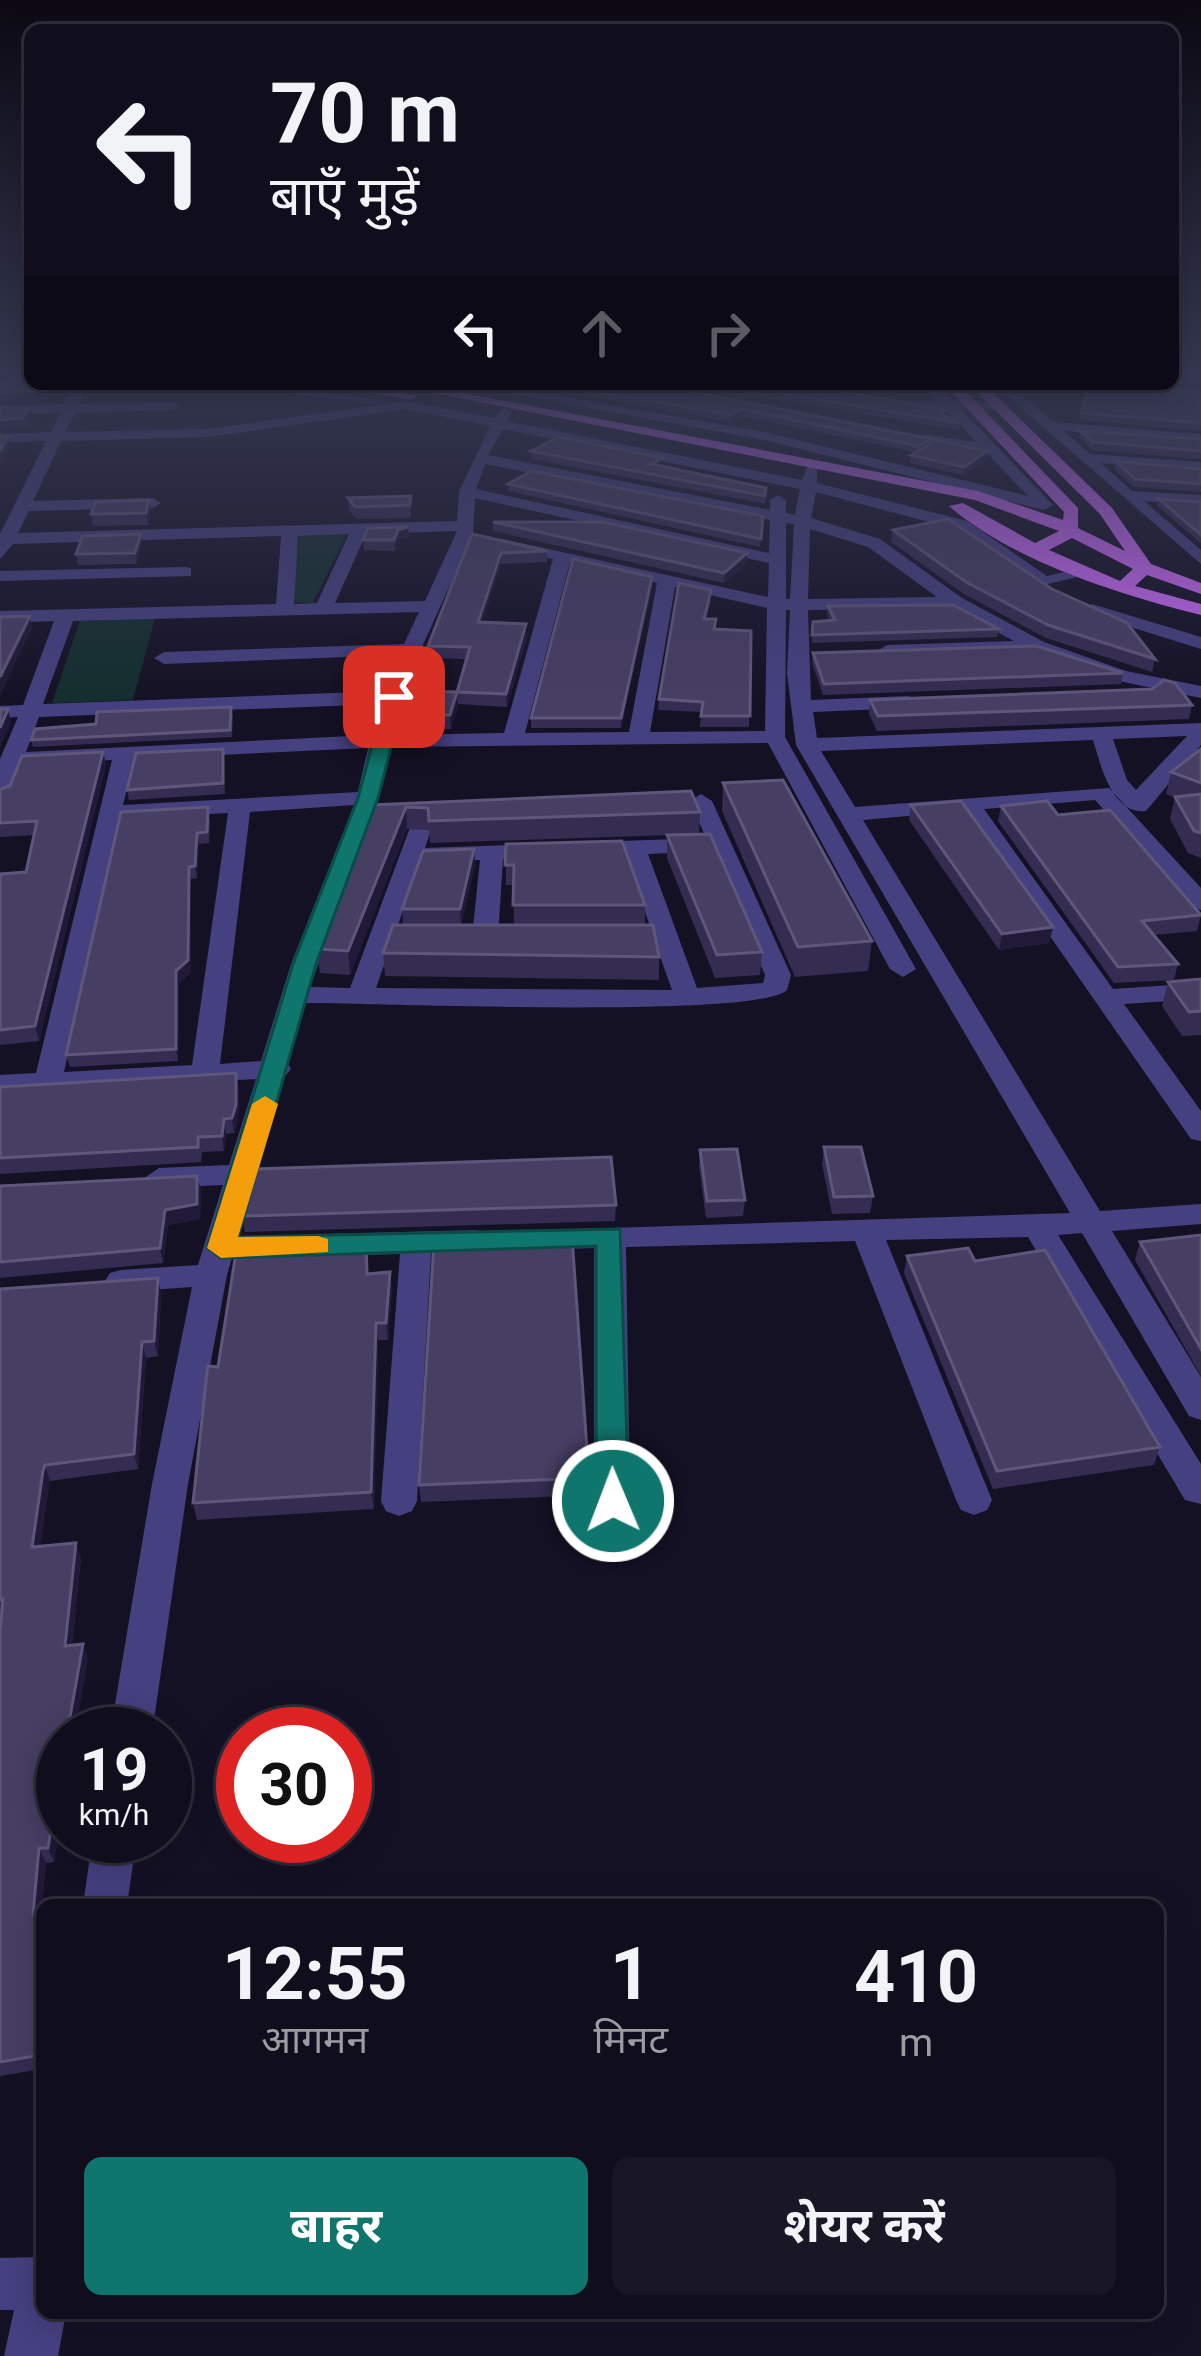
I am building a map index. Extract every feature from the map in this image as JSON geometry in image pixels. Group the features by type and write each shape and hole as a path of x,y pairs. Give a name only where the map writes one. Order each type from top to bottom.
{"main road":[{"path":"855,485 942,500 979,514 1035,550 1080,571 1201,610"},
{"path":"932,485 1040,515 1145,568 1201,589"},
{"path":"1048,485 1072,511 1069,533"},
{"path":"1080,485 1106,511 1145,568"},
{"path":"1035,550 1069,533"},
{"path":"1122,588 1145,568"}],"street":[{"path":"2,544 33,485"},
{"path":"360,995 392,936 414,855 380,741 411,649 465,530 469,485"},
{"path":"617,485 802,521 874,543 956,602 1037,646 1121,676 1200,692"},
{"path":"781,485 776,516 775,736 798,798 903,969"},
{"path":"808,485 802,521 799,653 807,745 1201,1407"},
{"path":"834,485 961,525 1045,582 1115,619 1201,644"},
{"path":"972,485 1072,511"},
{"path":"1027,485 1045,505"},
{"path":"1116,485 1201,559"},
{"path":"467,492 779,560"},
{"path":"1126,495 1201,500"},
{"path":"0,511 153,503"},
{"path":"325,608 359,530"},
{"path":"2,544 465,530 778,605 956,602"},
{"path":"285,609 290,533"},
{"path":"158,682 194,535"},
{"path":"513,739 563,555"},
{"path":"1045,582 1080,571"},
{"path":"0,576 185,572"},
{"path":"639,736 667,579"},
{"path":"0,616 431,606"},
{"path":"0,795 66,615"},
{"path":"870,651 1037,646"},
{"path":"0,712 27,711 158,682 411,649"},
{"path":"799,653 822,653"},
{"path":"158,682 394,697"},
{"path":"1105,695 1200,692"},
{"path":"801,706 941,701"},
{"path":"807,745 1201,731"},
{"path":"1136,803 1201,731"},
{"path":"1101,733 1117,782 1186,863 1201,871"},
{"path":"11,759 380,741 775,736"},
{"path":"48,1082 124,754"},
{"path":"798,798 843,807 1101,793 1200,904"},
{"path":"296,995 688,998 763,993 779,983 700,801"},
{"path":"968,803 1106,997 1188,1093 1201,1132"},
{"path":"110,813 240,804 398,812"},
{"path":"205,1073 240,804"},
{"path":"135,1707 170,1484 243,1174 296,995 398,812"},
{"path":"414,855 633,844 720,845"},
{"path":"633,844 688,998"},
{"path":"486,937 492,851"},
{"path":"598,937 667,937"},
{"path":"1106,997 1201,991"},
{"path":"0,1084 277,1069"},
{"path":"132,1180 243,1174"},
{"path":"286,1246 1036,1226 1201,1214"},
{"path":"1036,1226 1198,1490"},
{"path":"866,1230 974,1500"},
{"path":"610,1236 613,1501"},
{"path":"399,1502 416,1243"},
{"path":"94,1283 225,1257"},
{"path":"105,1899 111,1863"},
{"path":"0,2284 36,2283"},
{"path":"31,2356 38,2319"}],"green space":[{"path":"347,534 313,603 292,602 299,536"},
{"path":"155,618 133,700 52,703 80,621"}],"building":[{"path":"512,485 603,485 763,516 761,539"},
{"path":"708,485 751,485 766,488 765,496"},
{"path":"411,496 410,505 355,507 348,498"},
{"path":"1159,499 1201,502 1201,535"},
{"path":"149,500 146,513 91,514 96,502"},
{"path":"948,519 1052,589 1127,623 1155,659 1048,625 966,582 893,530"},
{"path":"493,522 602,522 747,553 724,573"},
{"path":"408,527 398,530 394,540 363,540 368,528"},
{"path":"141,534 135,553 76,554 83,536"},
{"path":"472,534 547,551 501,553 478,622 526,624 506,694 457,692 470,647 428,646"},
{"path":"573,559 652,577 621,718 531,718"},
{"path":"679,583 711,590 704,619 716,619 714,629 751,631 750,716 701,716 703,702 659,699"},
{"path":"953,605 999,629 812,635 813,622 835,620 828,606"},
{"path":"30,616 0,677 0,617"},
{"path":"1036,646 1123,673 824,684 813,653"},
{"path":"1164,680 1175,683 1192,705 878,716 870,700 1152,689"},
{"path":"420,691 457,692 450,715 412,716"},
{"path":"231,707 230,730 31,740 35,729 96,724 97,712"},
{"path":"223,749 223,783 127,790 136,753"},
{"path":"1201,749 1201,783 1171,772"},
{"path":"103,752 35,1026 0,1030 0,874 26,872 37,821 0,823 0,789 10,786 22,756"},
{"path":"783,780 872,941 798,947 723,783"},
{"path":"691,791 700,812 429,821 428,808 406,807 348,951 317,949 371,805"},
{"path":"1201,794 1201,833 1194,831 1175,797"},
{"path":"961,801 1053,927 1002,934 911,805"},
{"path":"1047,801 1058,815 1110,810 1201,915 1142,921 1178,964 1118,967 1001,806"},
{"path":"208,807 207,832 197,833 195,866 189,867 188,960 176,971 176,1049 66,1055 121,812"},
{"path":"710,834 762,952 717,955 667,835"},
{"path":"622,841 645,905 513,905 514,865 505,865 506,844"},
{"path":"474,849 460,909 402,909 423,851"},
{"path":"393,925 653,925 659,957 383,953"},
{"path":"1201,979 1201,1011 1189,1012 1168,982"},
{"path":"236,1073 232,1118 224,1119 222,1136 198,1137 198,1147 0,1158 0,1087"},
{"path":"824,1147 861,1147 873,1196 834,1197"},
{"path":"737,1149 745,1200 707,1201 700,1150"},
{"path":"611,1157 616,1205 242,1216 255,1169"},
{"path":"197,1176 197,1204 165,1210 160,1248 0,1262 0,1186"},
{"path":"1201,1235 1201,1349 1140,1242"},
{"path":"572,1237 589,1478 419,1485 434,1241"},
{"path":"366,1242 367,1274 390,1272 386,1323 376,1323 371,1492 193,1503 208,1366 218,1367 237,1246"},
{"path":"968,1248 975,1261 1045,1250 1160,1447 997,1471 907,1256"},
{"path":"158,1278 154,1341 142,1342 134,1454 45,1465 43,1471 32,1547 76,1543 65,1646 83,1644 72,1707 36,1707 36,2056 0,2062 3,1599 0,1289"}],"slow traffic":[{"path":"265,1104 221,1248 318,1245"}],"route":[{"path":"394,697 368,798 304,964 221,1248 610,1236 613,1501"}]}
